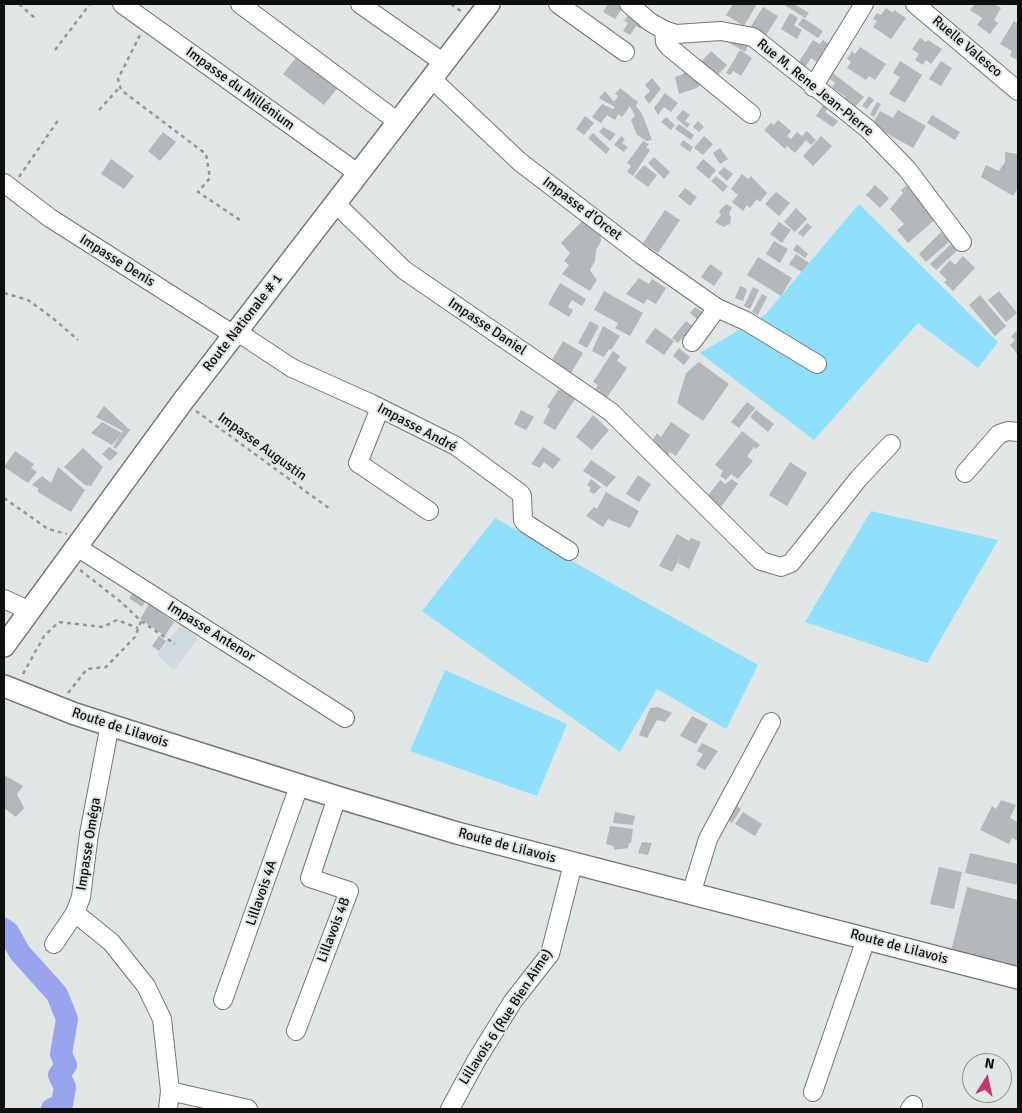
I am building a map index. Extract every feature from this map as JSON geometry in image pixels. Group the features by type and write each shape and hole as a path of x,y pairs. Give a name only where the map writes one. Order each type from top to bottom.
{"main road":[{"name":"Route Nationale # 1","path":"4,646 183,401 489,4"},
{"name":"Route de Lilavois","path":"4,686 75,714 337,797 573,864 1018,978"}],"street":[{"name":"Impasse du Millénium","path":"122,4 358,174"},
{"path":"240,4 398,122"},
{"name":"Impasse d'Orcet","path":"360,4 438,71 520,162 643,256 717,308 746,321 817,364"},
{"path":"558,4 625,52"},
{"name":"Rue M. Rene Jean-Pierre","path":"629,4 664,30 676,34 721,31 753,38 868,129 907,169 962,242"},
{"path":"813,86 864,4"},
{"name":"Ruelle Valesco","path":"915,4 1018,90"},
{"path":"664,30 665,42 669,47 751,114"},
{"name":"Impasse Denis","path":"8,186 50,218 235,333"},
{"name":"Impasse Daniel","path":"336,204 404,270 611,412 761,561 781,567 791,563 859,478 890,444"},
{"path":"692,342 717,308"},
{"name":"Impasse André","path":"235,333 292,368 380,408 456,446 520,493 525,523 569,551"},
{"path":"380,408 358,463 429,511"},
{"path":"965,473 999,434 1008,431 1018,432"},
{"name":"Impasse Antenor","path":"75,549 345,718"},
{"path":"4,599 30,611"},
{"path":"691,894 708,839 771,722"},
{"name":"Impasse Oméga","path":"54,944 75,913 81,897 89,834 110,724"},
{"name":"Lillavois 4A","path":"223,1000 299,786"},
{"name":"Lillavois 4B","path":"296,1031 349,891 310,878 337,797"},
{"name":"Lillavois 6 (Rue Bien Aime)","path":"450,1109 476,1061 513,1001 550,954 573,864"},
{"path":"75,913 111,942 146,986 162,1019 170,1091 168,1109"},
{"path":"813,1092 866,939"},
{"path":"170,1091 248,1109"}],"path":[{"path":"20,4 36,18"},
{"path":"55,50 90,4"},
{"path":"146,22 118,79 120,87 206,154 210,178 198,192 240,220"},
{"path":"99,110 120,87"},
{"path":"8,186 59,119"},
{"path":"4,294 28,300 78,340"},
{"name":"Impasse Augustin","path":"183,401 330,508"},
{"path":"4,498 75,549 121,602 141,621 175,644"},
{"path":"23,674 44,636 59,622 103,627 117,620 138,628"},
{"path":"67,694 87,669 106,667 135,637 141,621"}],"shaded area":[{"path":"859,204 998,342 978,368 918,323 814,440 700,353 765,315"},
{"path":"871,511 998,540 927,663 805,622"},
{"path":"495,518 758,665 726,729 657,689 620,752 422,611"},
{"path":"181,624 198,639 174,670 157,655"},
{"path":"445,670 567,724 537,796 410,751"}],"building":[{"path":"608,4 618,4 623,7 615,19 603,12"},
{"path":"733,4 757,4 744,26 726,15"},
{"path":"783,4 794,4 809,13 805,18"},
{"path":"975,4 994,4 1001,8 994,20 998,23 990,34 977,25 982,18 970,10"},
{"path":"763,7 778,16 765,37 750,28"},
{"path":"886,8 893,13 894,10 906,18 891,39 873,27 877,21 873,19 877,13 881,15"},
{"path":"790,13 798,18 794,25 802,30 797,39 781,29"},
{"path":"629,14 644,24 641,29 636,26 630,35 623,31 628,23 624,21"},
{"path":"803,18 823,31 818,38 798,25"},
{"path":"1014,21 1018,24 1017,60 1010,56 1012,51 1000,44"},
{"path":"733,35 749,44 745,52 728,42"},
{"path":"920,38 926,42 928,40 942,49 931,64 926,60 923,65 915,60 919,54 912,49"},
{"path":"813,40 820,44 823,40 829,44 817,62 811,58 805,67 798,63"},
{"path":"860,47 886,64 875,80 869,76 866,80 847,68 851,62 847,59 852,51 855,54"},
{"path":"740,50 752,58 741,76 733,71 730,75 726,73"},
{"path":"711,51 727,65 716,77 700,63"},
{"path":"298,55 339,86 324,105 283,74"},
{"path":"900,61 922,75 905,103 889,94 900,77 893,73"},
{"path":"941,61 952,68 941,86 929,79"},
{"path":"687,68 704,81 697,88 679,94 675,77 683,74"},
{"path":"829,70 864,97 854,108 843,100 846,97 832,87 835,83 830,79 826,85 820,80"},
{"path":"652,78 661,89 649,104 644,97 650,91 645,85"},
{"path":"620,88 638,102 636,106 642,114 652,140 647,141 637,135 631,120 635,116 630,106 622,117 618,114 615,120 607,115 601,123 592,117 602,104 613,109 615,107 599,98 605,91 614,102 618,96 615,94"},
{"path":"665,93 678,103 671,112 664,107 658,115 654,108"},
{"path":"869,96 874,100 867,109 862,106"},
{"path":"877,102 881,104 874,117 870,114"},
{"path":"823,105 828,108 825,112 838,121 833,127 816,116"},
{"path":"683,110 690,115 685,121 690,124 687,128 676,118"},
{"path":"898,110 926,126 913,148 872,125 880,111 893,118"},
{"path":"932,115 960,132 955,140 927,123"},
{"path":"585,116 594,123 584,135 576,129"},
{"path":"666,117 675,125 671,130 661,122"},
{"path":"778,120 791,131 787,136 791,139 797,132 802,136 807,131 816,140 811,145 806,140 795,153 787,146 785,149 764,130 771,123 774,125"},
{"path":"698,121 704,127 699,132 693,127"},
{"path":"679,124 694,135 691,140 675,129"},
{"path":"603,127 616,134 610,141 599,132"},
{"path":"163,132 176,142 160,161 148,151"},
{"path":"593,133 610,149 606,154 588,138"},
{"path":"621,136 625,139 622,143 628,147 624,152 614,145"},
{"path":"704,136 713,144 703,155 694,148"},
{"path":"821,136 832,146 813,166 803,156"},
{"path":"683,140 693,147 690,152 680,145"},
{"path":"643,141 649,144 646,147 650,150 633,176 627,172 631,166 627,163"},
{"path":"720,148 728,159 720,164 713,153"},
{"path":"1005,152 1018,154 1018,189 1013,196 981,177 986,165 999,171 1005,162"},
{"path":"654,157 670,172 664,179 648,163"},
{"path":"111,159 134,176 124,189 101,174"},
{"path":"703,159 716,170 709,179 696,168"},
{"path":"644,165 657,175 648,187 634,177"},
{"path":"724,167 733,174 727,181 718,173"},
{"path":"742,174 748,179 751,176 767,193 760,202 757,199 750,208 747,205 743,211 732,202 738,195 731,189"},
{"path":"716,176 728,186 723,192 711,181"},
{"path":"910,183 937,218 908,243 897,230 904,224 890,209 903,193 901,190"},
{"path":"875,185 889,198 880,208 866,195"},
{"path":"685,188 697,197 690,206 678,196"},
{"path":"776,192 790,203 779,216 765,204"},
{"path":"726,204 732,207 729,214 731,217 730,224 723,227 715,222 721,215 719,211"},
{"path":"796,208 807,219 795,232 784,222"},
{"path":"665,210 680,220 658,253 643,243"},
{"path":"585,218 600,230 601,241 590,270 597,280 590,291 562,274 569,265 564,261 570,253 561,243"},
{"path":"779,222 791,230 782,243 770,234"},
{"path":"807,223 812,227 803,237 798,233"},
{"path":"941,232 950,241 926,262 919,254"},
{"path":"774,241 788,249 780,263 766,254"},
{"path":"954,241 960,248 936,270 930,264"},
{"path":"797,244 808,254 805,258 793,250"},
{"path":"796,254 809,263 802,272 789,264"},
{"path":"963,256 975,268 953,291 944,282 947,280 939,272 950,260 955,265"},
{"path":"758,257 792,278 781,296 747,275"},
{"path":"710,264 723,273 714,286 701,277"},
{"path":"639,278 649,284 652,279 666,288 656,304 647,299 644,304 626,294"},
{"path":"560,283 586,299 582,306 572,300 568,307 573,310 569,317 548,304"},
{"path":"740,286 747,289 743,301 735,298"},
{"path":"753,287 759,290 750,309 744,306"},
{"path":"604,291 643,313 630,336 615,328 618,323 594,310"},
{"path":"999,291 1017,313 1006,322 988,300"},
{"path":"762,294 767,297 758,315 752,312"},
{"path":"980,295 1006,326 995,336 969,305"},
{"path":"695,307 702,312 697,319 690,313"},
{"path":"590,321 599,326 587,348 578,343"},
{"path":"686,321 692,326 678,343 672,338"},
{"path":"603,326 620,336 604,357 592,351"},
{"path":"655,328 674,341 664,355 645,342"},
{"path":"1016,331 1018,332 1018,355 1010,345 1015,340 1011,337"},
{"path":"563,341 583,353 571,373 551,362"},
{"path":"679,348 690,357 684,365 673,356"},
{"path":"613,351 620,356 617,361 627,368 606,399 594,391 598,385 593,382"},
{"path":"699,362 729,384 703,421 677,403 686,373"},
{"path":"559,389 575,399 555,430 543,423 550,409 547,407"},
{"path":"747,402 755,408 739,428 731,422"},
{"path":"104,406 130,430 116,449 113,447 123,431 96,417"},
{"path":"521,410 534,417 526,430 514,424"},
{"path":"756,410 774,424 768,432 750,417"},
{"path":"593,415 609,430 592,450 576,437"},
{"path":"102,422 122,433 112,445 91,433"},
{"path":"671,422 690,435 676,456 670,452 666,458 649,446 657,433 661,437"},
{"path":"742,431 760,445 756,449 754,447 747,456 753,461 738,479 731,474 726,480 720,476 723,471 715,465"},
{"path":"109,447 118,453 110,461 102,454"},
{"path":"543,447 561,459 553,469 544,462 540,468 531,464"},
{"path":"83,448 103,467 91,486 85,485 64,467"},
{"path":"15,451 34,464 31,468 37,472 28,483 4,467"},
{"path":"591,460 616,477 607,487 583,471"},
{"path":"790,462 807,473 787,506 769,495"},
{"path":"58,467 85,490 71,512 38,492 38,488 32,485 42,476 51,483"},
{"path":"638,475 651,484 639,502 626,494"},
{"path":"591,479 601,487 594,494 589,491 591,488 587,485"},
{"path":"732,479 738,484 720,508 706,498 720,480 725,484"},
{"path":"606,492 639,511 630,528 608,519 603,527 586,516 594,507 597,509"},
{"path":"677,534 689,541 691,538 701,542 689,569 678,563 681,556 672,572 659,566"},
{"path":"133,593 145,602 142,607 129,598"},
{"path":"149,604 174,622 165,636 140,619"},
{"path":"159,636 166,641 159,651 152,646"},
{"path":"658,707 672,713 665,722 657,720 647,738 639,735 650,708"},
{"path":"692,716 708,724 696,744 680,736"},
{"path":"702,743 718,751 705,770 696,765 703,754 697,751"},
{"path":"4,775 23,786 17,794 24,808 16,817 4,808"},
{"path":"1001,800 1016,805 1010,818 1018,822 1018,841 1012,838 1009,844 980,830 992,806 996,809"},
{"path":"731,801 741,809 732,823 721,816"},
{"path":"615,812 635,816 633,825 613,823"},
{"path":"743,812 762,824 755,836 735,824"},
{"path":"610,826 633,829 631,843 629,843 628,848 615,850 613,846 606,844"},
{"path":"642,842 652,843 648,855 638,853"},
{"path":"970,853 1018,864 1018,885 965,873"},
{"path":"939,867 962,872 954,909 930,904"},
{"path":"967,887 1018,900 1018,968 951,951"}],"waterway":[{"path":"4,929 8,932 20,953 57,994 67,1019 61,1054 66,1065 59,1075 65,1087 62,1104 52,1109"}]}
